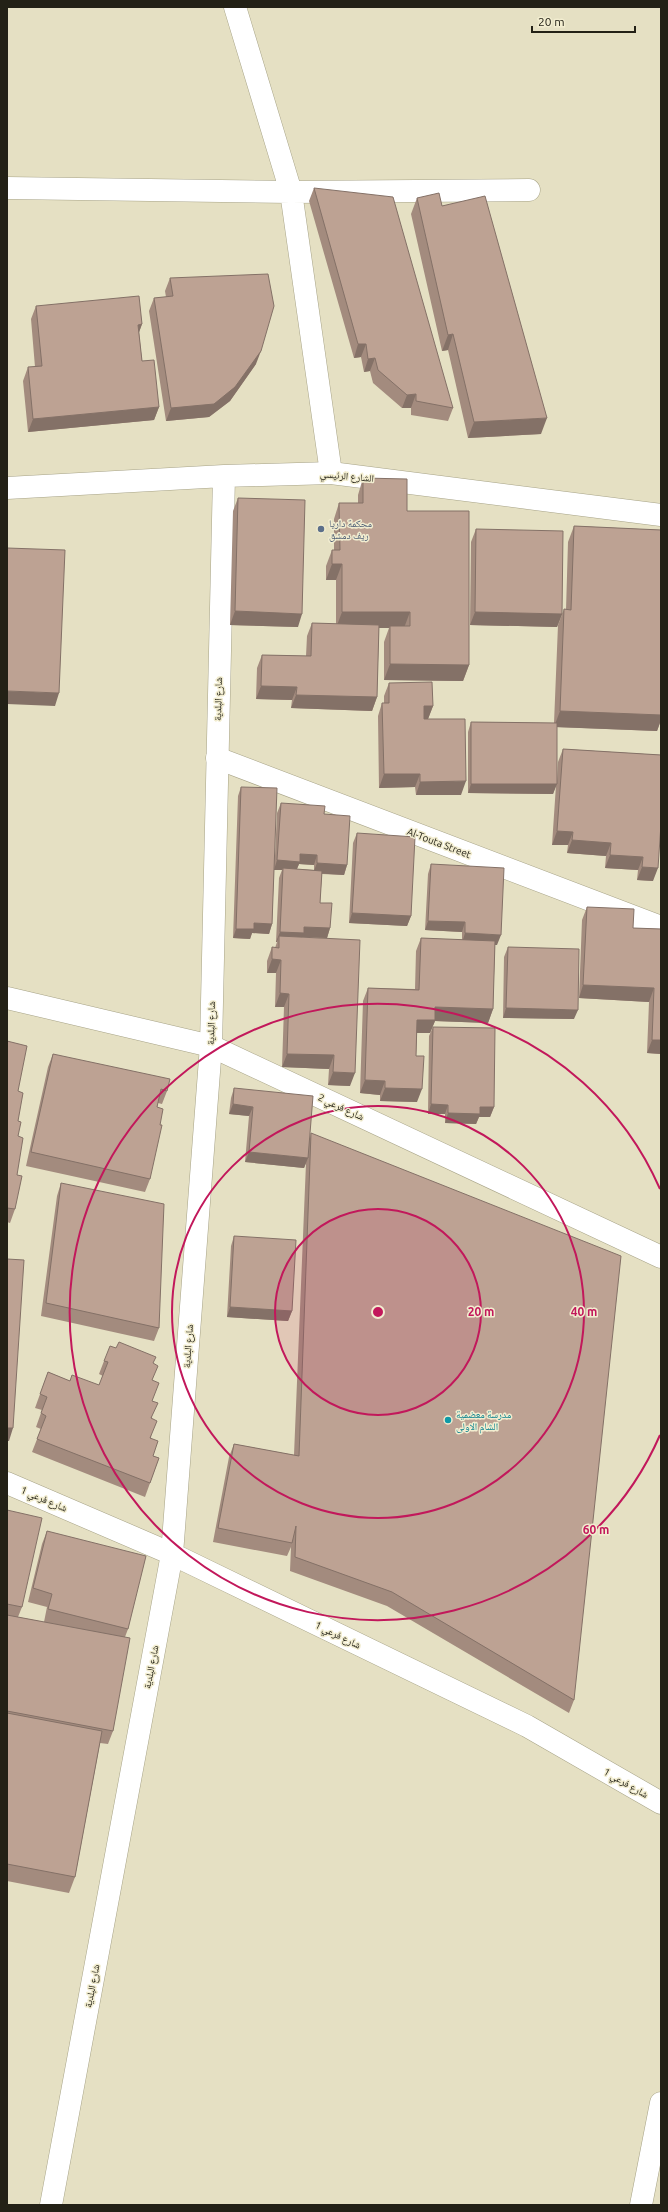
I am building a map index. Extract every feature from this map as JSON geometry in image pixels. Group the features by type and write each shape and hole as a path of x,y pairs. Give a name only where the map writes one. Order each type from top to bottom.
{"street":[{"path":"235,7 291,192 331,473"},
{"path":"7,188 291,192 529,190"},
{"name":"الشارع الرئيسي","path":"7,488 224,476 331,473 661,515"},
{"name":"شارع البلدية","path":"51,2205 172,1554 211,1046 224,476"},
{"name":"Al-Touta Street","path":"217,758 661,927"},
{"name":"شارع فرعي 2","path":"7,998 211,1046 661,1257"},
{"name":"شارع فرعي 1","path":"7,1482 172,1554 527,1726 661,1803"},
{"path":"641,2205 661,2104"}],"building":[{"path":"314,188 393,197 453,408 416,401 416,394 407,395 378,370 375,358 368,359 366,344 358,344"},
{"path":"439,193 442,206 485,196 547,418 474,422 453,334 448,335 417,198"},
{"path":"268,274 274,306 261,351 235,387 214,404 171,408 154,298 173,296 170,278"},
{"path":"139,296 142,324 138,325 142,361 154,360 159,407 33,419 28,367 42,366 36,306"},
{"path":"363,478 407,479 407,511 469,511 469,665 390,664 390,626 410,626 410,612 342,612 342,564 332,564 332,550 340,550 339,503 363,503"},
{"path":"238,498 305,500 302,614 235,611"},
{"path":"574,526 661,530 661,715 560,711 564,609 571,610"},
{"path":"476,529 563,531 562,614 475,612"},
{"path":"7,548 65,550 59,693 7,691"},
{"path":"312,623 379,625 377,697 296,695 297,687 261,686 262,655 311,656"},
{"path":"432,682 433,706 424,706 424,719 465,719 466,781 420,782 420,774 384,774 382,703 389,703 389,683"},
{"path":"471,722 557,723 557,784 471,784"},
{"path":"563,749 661,755 661,824 658,868 642,867 643,857 610,855 611,843 572,840 573,832 557,831"},
{"path":"241,787 277,788 272,924 254,923 254,929 236,929"},
{"path":"281,803 325,806 324,814 350,816 347,865 317,863 317,855 300,854 300,862 277,860"},
{"path":"357,833 415,837 411,916 352,913"},
{"path":"431,864 504,868 501,935 465,933 465,922 428,921"},
{"path":"283,868 322,871 320,903 332,903 330,928 304,927 304,933 280,932"},
{"path":"587,907 634,909 633,928 661,929 661,1040 652,1040 654,988 583,985"},
{"path":"279,936 360,940 355,1073 333,1072 334,1055 287,1054 289,994 280,993 281,960 272,959 272,947 279,948"},
{"path":"421,938 495,941 493,1009 435,1007 435,1020 417,1020 416,1056 424,1056 422,1089 385,1088 385,1081 365,1080 368,988 419,990"},
{"path":"508,947 579,949 578,1010 506,1008"},
{"path":"433,1027 495,1028 494,1107 480,1107 480,1114 448,1113 448,1105 431,1104"},
{"path":"7,1041 27,1046 18,1091 23,1093 18,1121 21,1122 18,1136 23,1138 17,1175 22,1176 15,1209 7,1208"},
{"path":"53,1054 170,1079 167,1091 161,1089 157,1107 163,1109 160,1125 162,1125 150,1179 31,1152"},
{"path":"234,1088 313,1096 308,1158 249,1152 253,1107 233,1104"},
{"name":"مدرسة معضمية الشام الاولى","path":"311,1133 621,1256 574,1700 392,1592 295,1557 296,1526 292,1543 218,1528 234,1444 299,1456"},
{"path":"61,1183 164,1204 159,1328 46,1303"},
{"path":"234,1236 296,1240 292,1311 230,1307"},
{"path":"7,1259 24,1260 13,1428 7,1428"},
{"path":"119,1342 156,1357 153,1363 158,1366 152,1380 159,1383 152,1401 158,1403 151,1418 157,1421 150,1438 158,1441 153,1456 159,1458 150,1483 37,1439 46,1416 41,1413 47,1397 40,1394 48,1372 70,1381 72,1375 99,1385 108,1362 104,1361 110,1346 116,1348"},
{"path":"7,1510 42,1518 22,1607 7,1604"},
{"path":"47,1531 146,1556 128,1629 48,1609 52,1594 33,1588"},
{"path":"7,1615 130,1638 113,1731 7,1711"},
{"path":"7,1713 102,1731 75,1877 7,1864"}],"place":[{"name":"محكمة داريا ريف دمشق","path":"321,529"},
{"name":"مدرسة معضمية الشام الاولى","path":"448,1420"}]}
